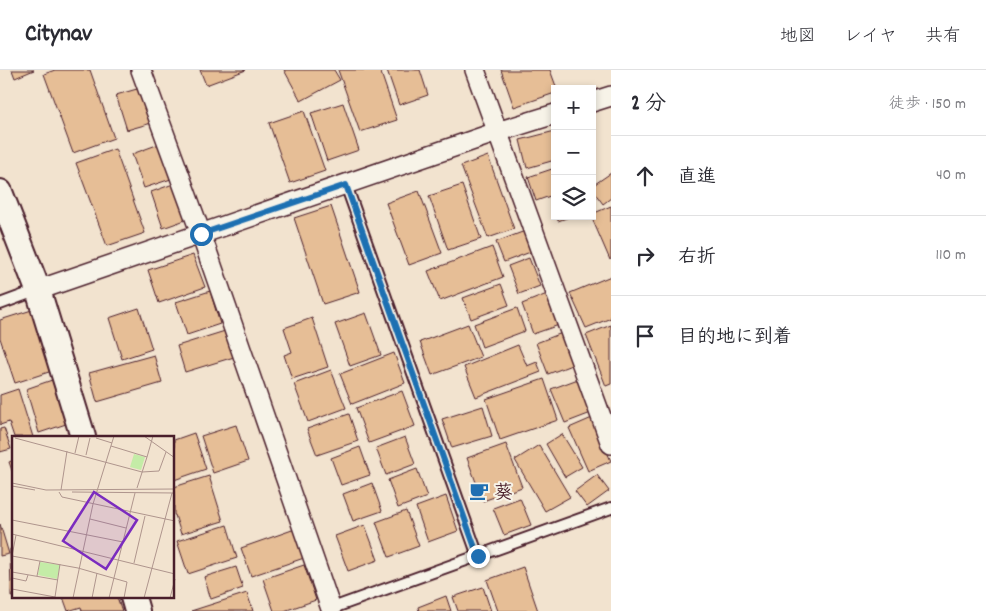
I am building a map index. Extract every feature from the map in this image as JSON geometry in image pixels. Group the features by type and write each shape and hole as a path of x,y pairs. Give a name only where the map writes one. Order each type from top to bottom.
{"street":[{"path":"141,70 201,234 328,610"},
{"path":"475,70 611,444"},
{"path":"596,101 611,96"},
{"path":"38,290 497,132 551,115"},
{"path":"0,192 38,290 83,436"},
{"path":"133,598 137,611"}],"lane":[{"path":"346,185 478,556"},
{"path":"0,304 38,290"},
{"path":"328,610 611,508"}],"building":[{"path":"12,70 34,70 15,78"},
{"path":"55,70 90,70 114,138 73,153 44,74"},
{"path":"200,70 246,70 206,85"},
{"path":"284,70 334,70 340,80 301,101"},
{"path":"338,70 380,70 397,120 360,132"},
{"path":"387,70 420,70 428,95 399,105"},
{"path":"501,70 550,70 556,85 551,85 551,94 514,107"},
{"path":"144,87 155,122 127,130 116,95"},
{"path":"343,103 359,150 327,161 311,113"},
{"path":"304,111 325,171 290,183 269,123"},
{"path":"551,132 551,161 527,168 520,140"},
{"path":"162,143 174,178 144,188 132,154"},
{"path":"115,149 145,233 107,246 76,163"},
{"path":"488,156 514,229 488,238 461,166"},
{"path":"551,169 551,199 550,196 536,201 528,177"},
{"path":"611,173 611,198 603,204 596,194 596,183"},
{"path":"176,183 188,219 163,228 151,192"},
{"path":"462,185 481,239 448,250 429,196"},
{"path":"419,191 442,253 409,265 386,203"},
{"path":"331,206 360,292 323,304 294,218"},
{"path":"611,206 610,260 593,220 596,220 596,212"},
{"path":"525,231 533,251 504,262 496,242"},
{"path":"492,247 503,277 440,301 428,271"},
{"path":"193,255 205,287 159,303 148,270"},
{"path":"529,258 540,286 519,294 508,266"},
{"path":"611,276 611,318 586,328 570,293"},
{"path":"501,284 509,305 471,319 463,298"},
{"path":"210,291 220,324 187,335 176,302"},
{"path":"547,294 559,325 533,334 522,304"},
{"path":"139,308 152,349 122,359 109,318"},
{"path":"517,308 525,331 482,347 474,324"},
{"path":"35,309 55,370 15,383 0,338 0,320"},
{"path":"366,313 381,355 350,366 335,324"},
{"path":"312,318 328,367 292,379 284,355 292,352 284,328"},
{"path":"468,324 481,357 432,375 420,342"},
{"path":"611,325 611,384 606,386 586,335"},
{"path":"225,331 234,357 185,372 177,346"},
{"path":"562,333 574,364 548,374 536,343"},
{"path":"518,345 527,366 537,362 541,372 476,397 464,367"},
{"path":"394,353 405,383 352,404 340,374"},
{"path":"154,355 162,383 97,402 89,373"},
{"path":"331,370 346,408 308,422 294,384"},
{"path":"544,379 558,420 500,440 486,399"},
{"path":"578,379 591,413 565,423 551,389"},
{"path":"52,380 66,424 39,433 26,389"},
{"path":"18,389 33,436 14,436 9,422 0,425 0,395"},
{"path":"402,391 415,426 369,443 356,408"},
{"path":"483,406 492,436 452,448 442,419"},
{"path":"349,414 358,441 317,455 307,429"},
{"path":"592,418 611,461 588,471 569,428"},
{"path":"236,425 248,461 213,473 201,436"},
{"path":"4,428 11,449 0,452 0,429"},
{"path":"194,433 206,469 175,480 175,440"},
{"path":"562,434 582,467 565,477 546,444"},
{"path":"405,437 415,464 386,475 376,448"},
{"path":"506,444 522,487 483,501 467,458"},
{"path":"539,445 570,497 545,511 515,460"},
{"path":"360,447 370,475 341,485 331,458"},
{"path":"417,469 427,497 398,508 388,480"},
{"path":"597,475 609,491 587,507 575,491"},
{"path":"209,476 223,521 181,534 175,515 175,487"},
{"path":"372,483 382,511 353,521 343,494"},
{"path":"446,496 458,531 428,542 416,507"},
{"path":"520,498 531,525 504,535 493,508"},
{"path":"406,511 419,546 389,557 376,522"},
{"path":"0,524 9,554 0,556"},
{"path":"227,525 237,558 188,574 177,541"},
{"path":"365,525 378,560 348,571 335,536"},
{"path":"295,529 304,558 251,576 241,548"},
{"path":"12,548 11,597 10,549"},
{"path":"304,565 316,600 284,611 274,611 263,579"},
{"path":"236,567 243,588 211,599 204,577"},
{"path":"523,567 538,611 498,611 487,580"},
{"path":"483,587 491,611 458,611 453,597"},
{"path":"247,593 253,611 191,611"},
{"path":"446,596 451,611 419,611 418,607"},
{"path":"63,598 117,598 122,611 82,611 81,607 68,611"}],"place":[{"name":"葵","path":"479,491"}],"route":[{"path":"201,234 346,185 478,556"}]}
